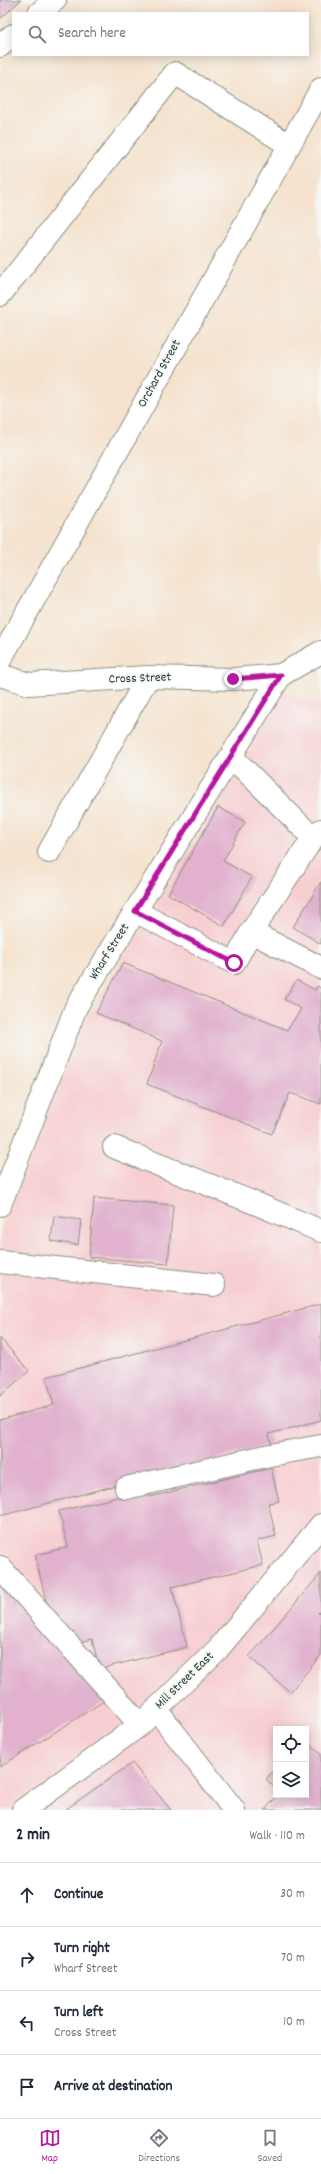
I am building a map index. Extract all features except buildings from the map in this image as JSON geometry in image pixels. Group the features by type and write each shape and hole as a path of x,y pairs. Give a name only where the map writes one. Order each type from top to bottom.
{"street":[{"path":"41,12 55,0"},
{"path":"0,46 12,36"},
{"path":"0,295 175,73 289,145"},
{"name":"Orchard Street","path":"0,660 321,89"},
{"name":"Wharf Street","path":"0,1205 76,1007 281,675 321,652"},
{"name":"Cross Street","path":"0,675 29,684 148,677 233,679 281,675"},
{"path":"49,852 148,677"},
{"path":"135,911 234,963 251,932 317,834 231,756"},
{"path":"251,932 321,968"},
{"path":"114,1147 321,1231"},
{"path":"0,1262 214,1285"},
{"path":"126,1488 270,1455 321,1446"},
{"name":"Mill Street East","path":"24,1810 140,1726 218,1649 321,1525"},
{"path":"0,1567 140,1726"},
{"path":"156,1709 234,1810"}],"shaded area":[{"path":"280,691 321,705 321,1810 0,1810 0,1233 83,1024 245,759"}],"route":[{"path":"233,679 281,675 135,911 234,963"}]}
